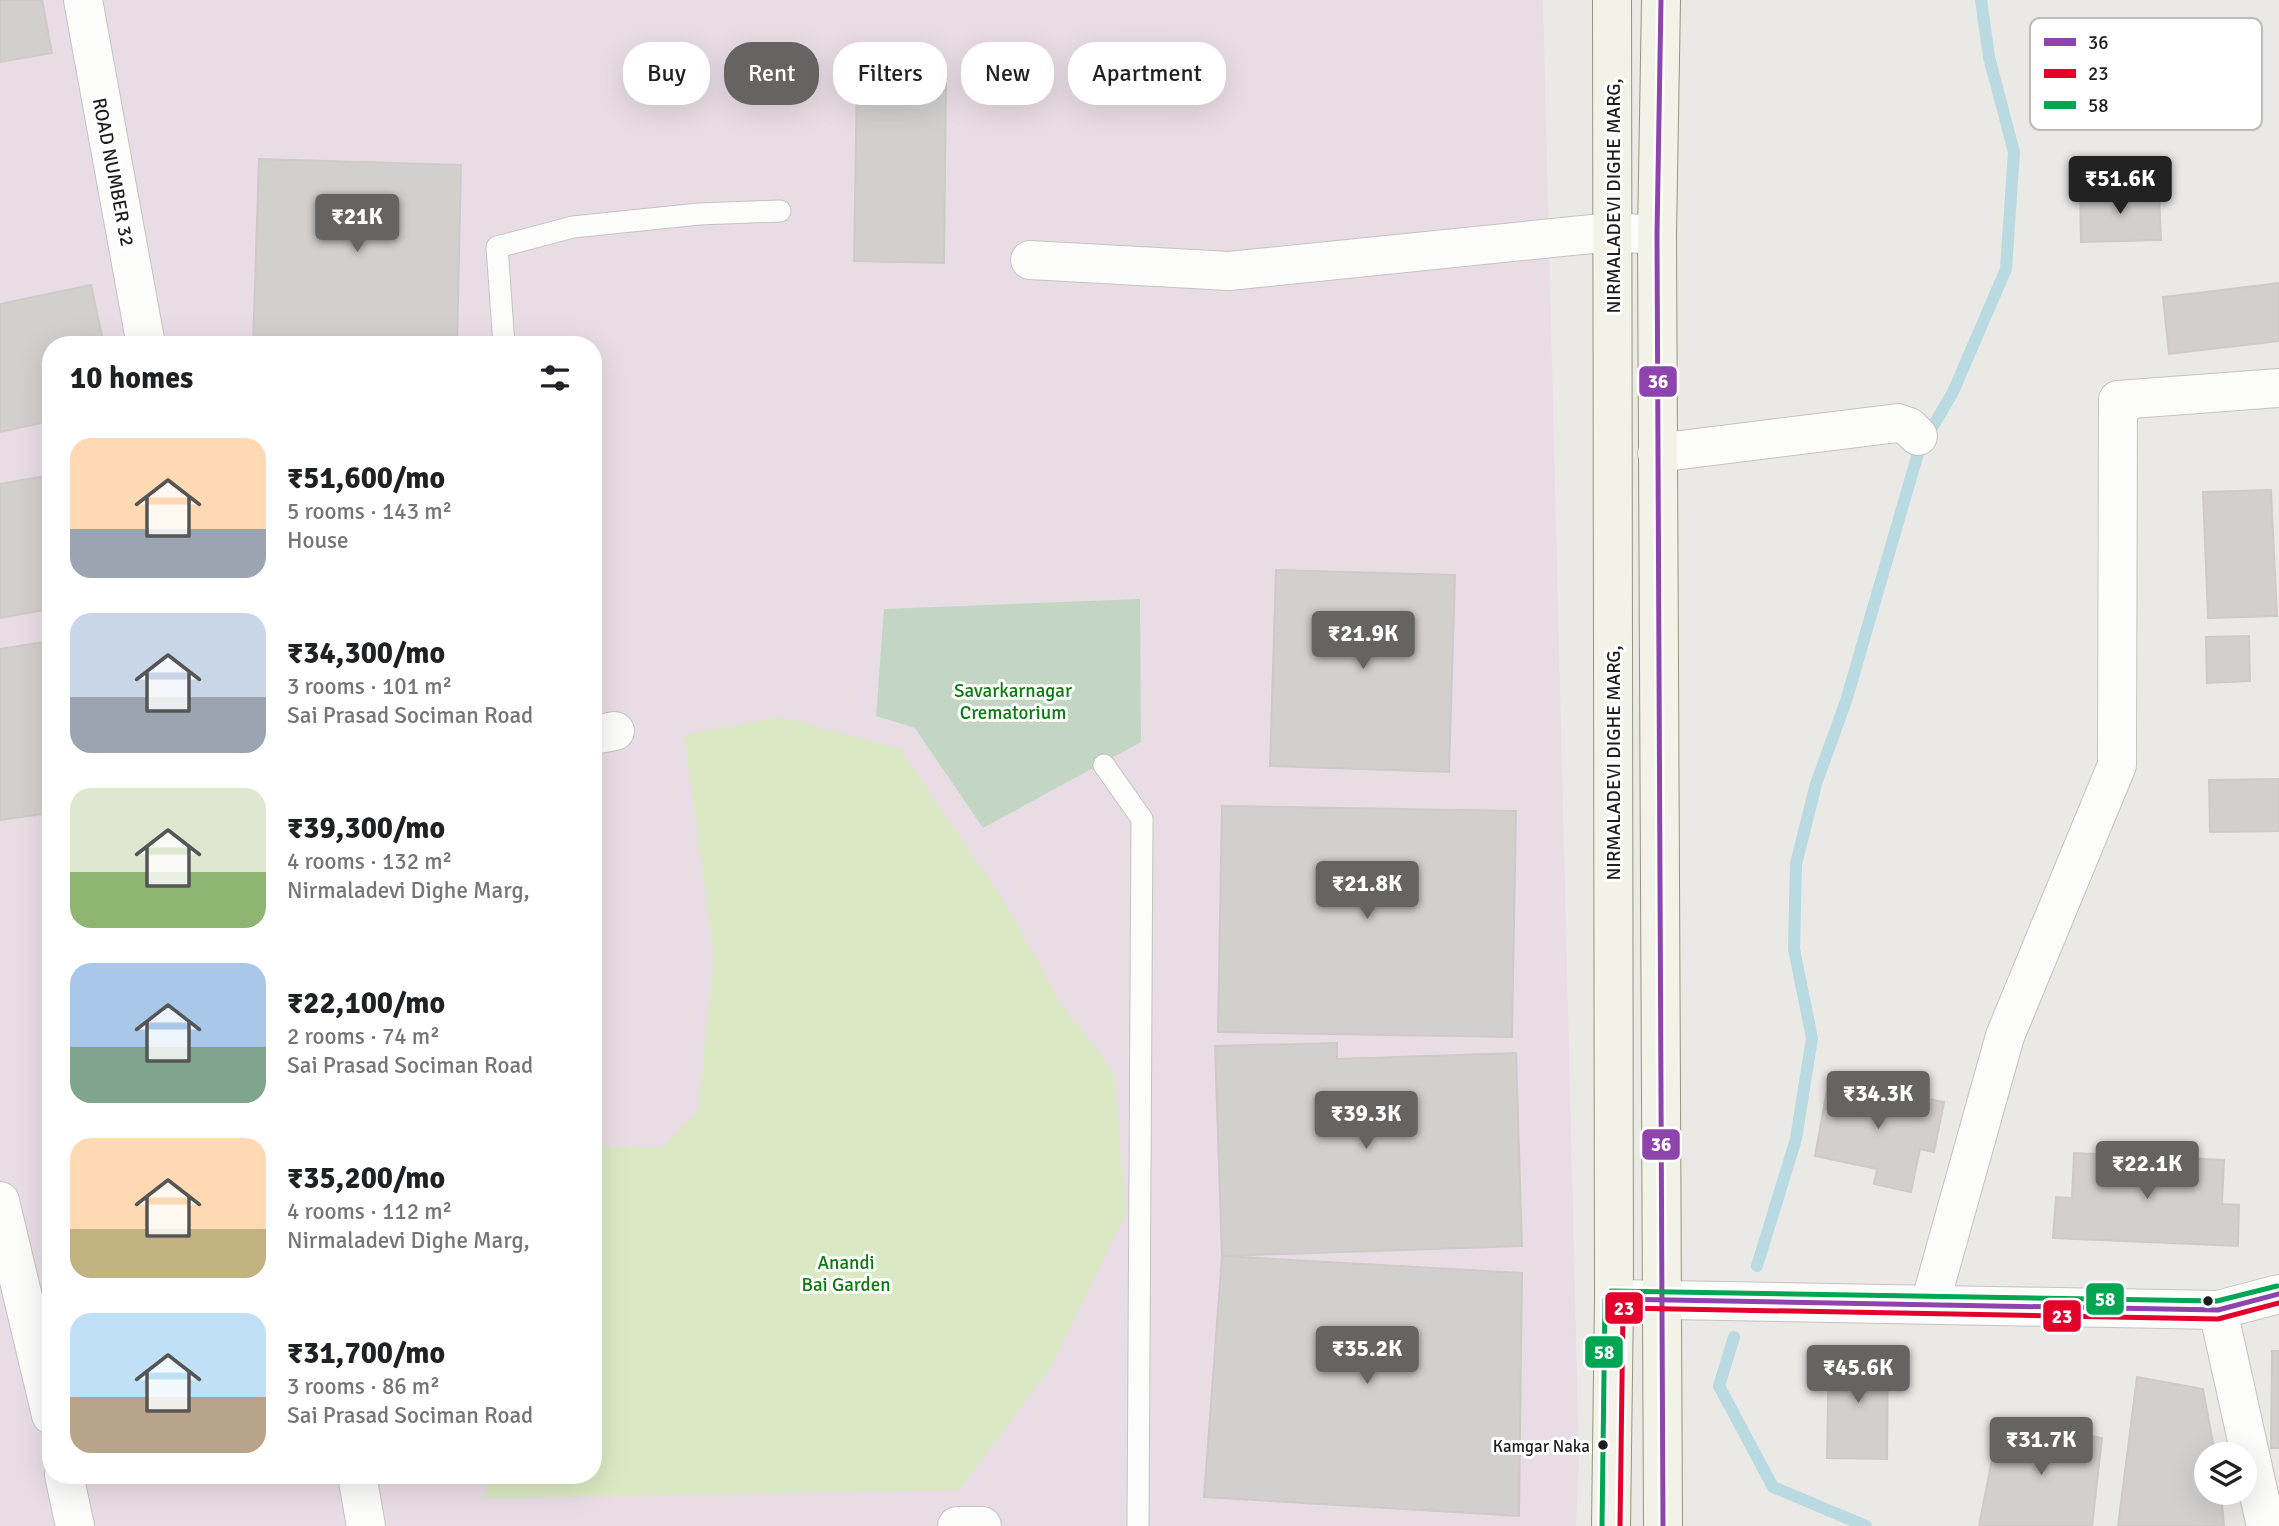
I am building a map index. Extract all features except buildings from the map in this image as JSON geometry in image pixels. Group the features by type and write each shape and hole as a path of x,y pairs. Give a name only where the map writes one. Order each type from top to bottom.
{"main road":[{"name":"NIRMALADEVI DIGHE MARG,","path":"1611,1526 1614,1299 1612,0"},
{"path":"1661,0 1657,453 1663,1526"}],"street":[{"name":"ROAD NUMBER 32","path":"82,0 144,336"},
{"path":"1030,260 1229,271 1612,232 1657,235"},
{"path":"1930,1304 2005,1036 2117,765 2118,400 2279,387"},
{"path":"1657,453 1898,423 1909,427 1918,436"},
{"path":"0,1201 42,1377"},
{"path":"1614,1299 2218,1310 2279,1294"},
{"path":"2218,1310 2266,1526"},
{"path":"66,1484 75,1526"},
{"path":"359,1484 366,1526"},
{"path":"957,1526 982,1526"}],"lane":[{"path":"503,336 497,247 573,227 699,214 780,211"},
{"path":"1104,765 1142,819 1138,1526"}],"shaded area":[{"path":"0,0 1543,0 1579,1458 1576,1526 0,1526"}],"green space":[{"name":"Savarkarnagar Crematorium","path":"1140,599 1141,742 983,828 915,728 876,716 884,609"},
{"name":"Anandi Bai Garden","path":"781,717 900,749 1005,903 1060,1003 1114,1072 1126,1213 1050,1368 959,1490 486,1498 487,1484 602,1484 602,1146 661,1148 698,1112 714,954 684,735"}],"waterway":[{"path":"1757,1266 1796,1139 1812,1038 1794,949 1796,864 1816,784 1846,701 1919,450 1953,392 2006,269 2014,152 1989,57 1981,0"},
{"path":"1734,1337 1719,1386 1773,1487 1866,1526"}],"transit line":[{"name":"36","path":"1661,0 1657,235 1663,1526"},
{"name":"58","path":"1602,1526 1605,1299 1611,1291 2217,1301 2277,1286"},
{"name":"36","path":"1614,1314 1614,1299 2218,1310 2279,1294"},
{"name":"23","path":"1620,1526 1623,1308 2218,1319 2279,1303"}],"place":[{"name":"Kamgar Naka","path":"1603,1445"}]}
